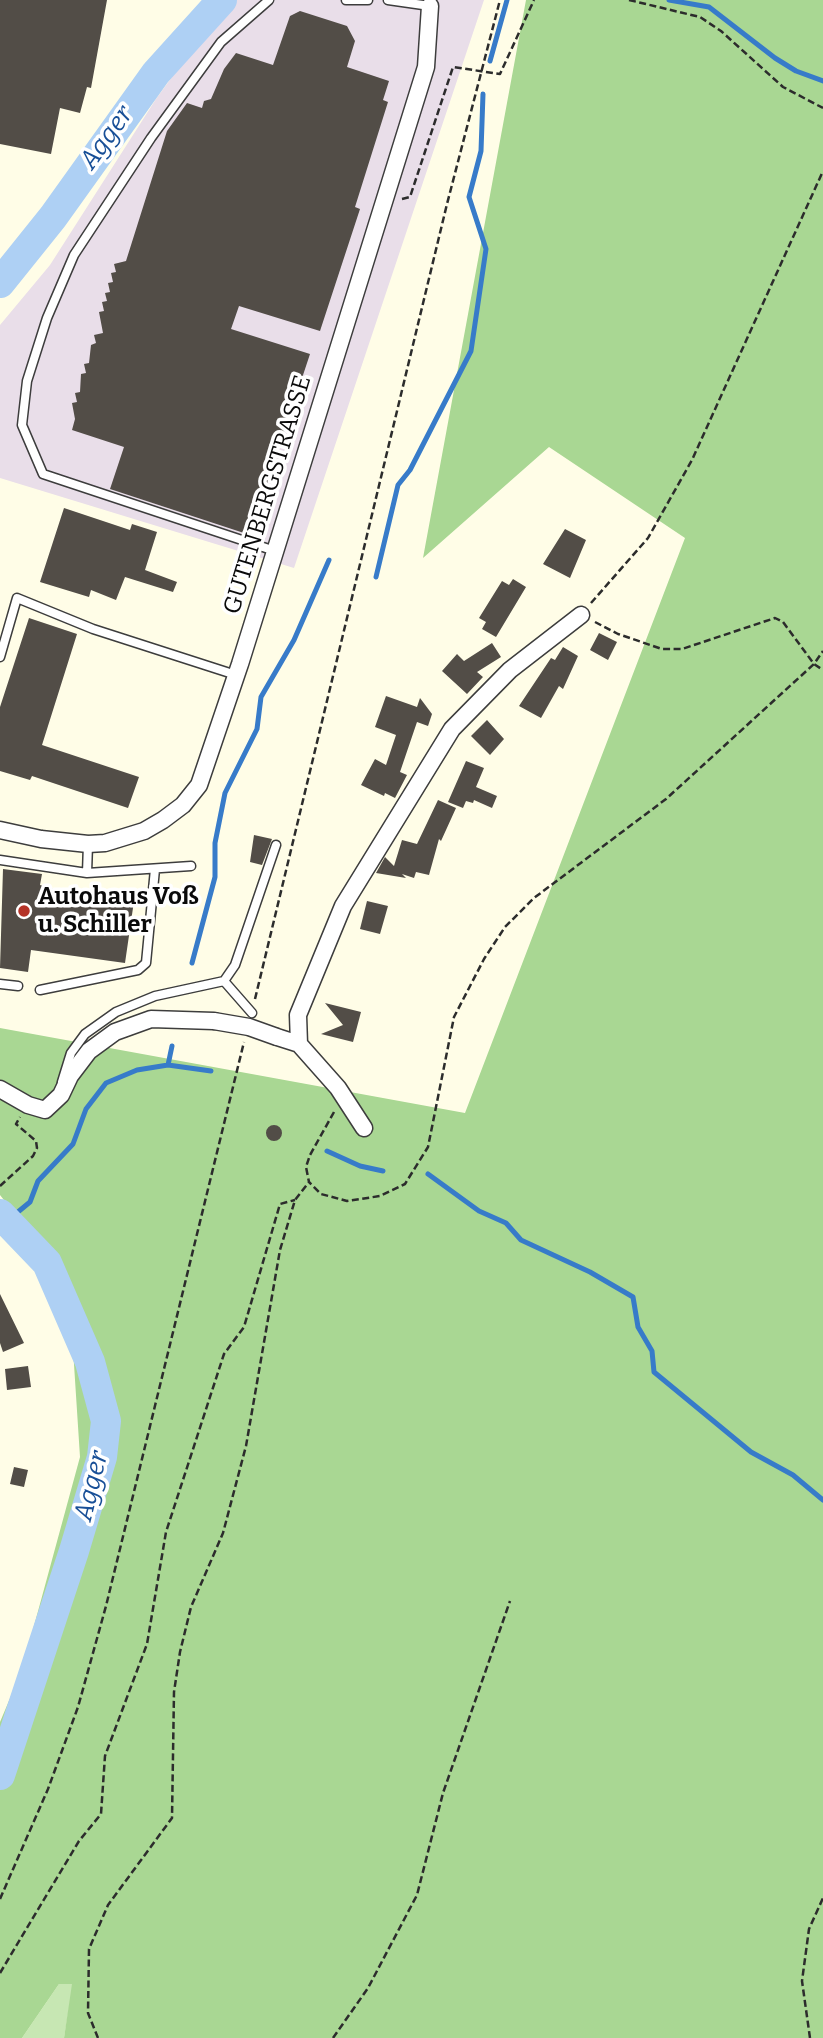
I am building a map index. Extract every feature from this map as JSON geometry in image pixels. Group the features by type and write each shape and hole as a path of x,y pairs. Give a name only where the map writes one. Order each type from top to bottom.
{"street":[{"name":"GUTENBERGSTRASSE","path":"0,830 88,845 144,831 183,805 199,785 236,675 426,67 427,3"},
{"path":"299,1044 298,1015 343,906 452,729 510,670 581,615"},
{"path":"0,1089 28,1105 45,1110 61,1095 70,1076 89,1051 116,1032 151,1019 214,1021 249,1027 299,1044 338,1088 364,1128"}],"lane":[{"path":"269,0 221,42 150,138 74,256 47,318 27,381 22,425 43,474 275,551"},
{"path":"346,0 368,0"},
{"path":"388,0 427,3"},
{"path":"0,657 17,598 93,629 236,675"},
{"path":"87,873 88,845"},
{"path":"61,1095 62,1073 71,1053 85,1034 116,1012 155,996 224,981 235,965 276,845"},
{"path":"0,860 87,873 191,866"},
{"path":"40,990 138,970 146,963 155,869"},
{"path":"224,981 252,1013"},
{"path":"0,984 18,986"}],"path":[{"path":"252,1013 500,0"},
{"path":"385,203 410,197 453,67 500,74 534,0"},
{"path":"629,0 700,17 721,32 783,88 823,108"},
{"path":"823,171 692,460 648,538 581,615 618,634 662,649 682,649 775,618 783,622 814,664 823,670"},
{"path":"338,1088 334,1113 306,1167 309,1182 321,1194 347,1201 380,1196 405,1184 428,1147 454,1017 484,959 505,927 534,898 666,799 814,664 823,651"},
{"path":"0,1899 48,1789 78,1707 106,1606 245,1040"},
{"path":"0,1186 33,1156 37,1148 36,1141 16,1124 28,1105"},
{"path":"98,2038 88,2013 89,1950 108,1905 172,1818 174,1692 180,1653 191,1608 223,1533 243,1459 280,1250 295,1200 309,1182"},
{"path":"0,1973 79,1841 101,1814 105,1756 147,1644 166,1532 224,1354 244,1327 280,1205 295,1200"},
{"path":"333,2038 368,1988 417,1895 443,1793 510,1601"},
{"path":"810,2038 802,1981 809,1929 823,1898"}],"shaded area":[{"path":"228,0 484,0 294,568 0,478 0,325 50,265 156,99"}],"green space":[{"path":"526,0 823,0 823,2038 64,2038 72,1984 59,1984 22,2038 0,2038 0,1722 22,1670 80,1457 73,1349 18,1218 0,1195 0,1028 465,1113 685,538 549,447 423,558"},
{"path":"59,1984 73,1984 64,2038 22,2038"}],"building":[{"path":"0,0 107,0 91,88 87,87 80,113 60,108 51,154 0,144"},
{"path":"300,11 347,26 355,41 347,67 389,81 383,100 388,102 355,207 360,209 320,331 239,306 231,329 310,354 250,535 110,489 124,447 72,430 75,419 72,403 77,402 75,393 80,392 81,374 86,373 84,364 89,363 91,345 96,343 94,335 103,333 99,312 104,311 102,302 107,301 105,293 110,292 108,283 113,282 111,273 116,272 114,264 126,261 167,131 187,103 202,108 204,101 211,99 224,69 236,53 273,65 290,16"},
{"path":"64,508 130,530 132,524 157,532 145,570 177,582 173,592 125,577 116,600 91,590 89,597 40,582"},
{"path":"565,529 586,540 570,578 543,564"},
{"path":"513,579 526,587 496,637 482,629 486,622 479,618 502,581 509,585"},
{"path":"29,618 77,634 42,745 139,777 128,808 32,776 30,780 0,771 0,707"},
{"path":"599,633 617,642 608,660 590,650"},
{"path":"492,643 501,657 477,672 483,677 467,694 442,671 457,654 464,661"},
{"path":"563,647 578,656 563,689 559,686 541,718 519,706 551,658 555,660"},
{"path":"386,696 417,707 420,698 432,714 428,726 417,722 400,772 407,775 395,798 361,785 375,759 386,765 396,735 375,727"},
{"path":"487,720 504,739 490,755 471,736"},
{"path":"466,761 484,768 476,787 497,796 492,808 474,800 473,803 466,801 463,808 448,802"},
{"path":"438,800 456,808 441,841 439,839 429,875 416,872 414,878 402,874 406,878 376,873 385,857 394,866 402,840 417,844"},
{"path":"254,835 272,839 262,865 250,862"},
{"path":"3,869 42,874 40,885 58,890 134,901 125,963 31,950 28,972 0,968"},
{"path":"367,901 388,906 380,934 360,929"},
{"path":"325,1003 361,1012 353,1042 321,1034 343,1025"},
{"path":"271,1125 277,1125 282,1133 280,1139 271,1141 266,1136 266,1130"},
{"path":"0,1294 24,1343 3,1352 0,1343"},
{"path":"28,1366 31,1387 7,1390 5,1369"},
{"path":"14,1467 28,1470 24,1487 10,1484"}],"waterway":[{"name":"Agger","path":"0,283 53,217 156,73 222,0"},
{"path":"490,61 507,0"},
{"path":"669,0 709,7 775,58 796,71 823,81"},
{"path":"376,577 398,485 410,470 471,351 486,249 469,197 481,151 483,94"},
{"path":"192,963 215,877 215,843 225,793 257,729 261,697 294,640 329,560"},
{"path":"7,1221 30,1202 38,1181 73,1144 86,1109 106,1083 137,1070 168,1065 172,1046"},
{"path":"168,1065 211,1071"},
{"path":"327,1151 360,1166 383,1171"},
{"path":"428,1174 479,1211 506,1223 521,1240 590,1272 633,1297 638,1327 652,1351 654,1372 751,1452 793,1475 823,1500"},
{"name":"Agger","path":"0,1214 47,1263 90,1362 106,1421 102,1457 74,1551 0,1775"}],"place":[{"name":"Autohaus Voß u. Schiller","path":"24,911"}]}
